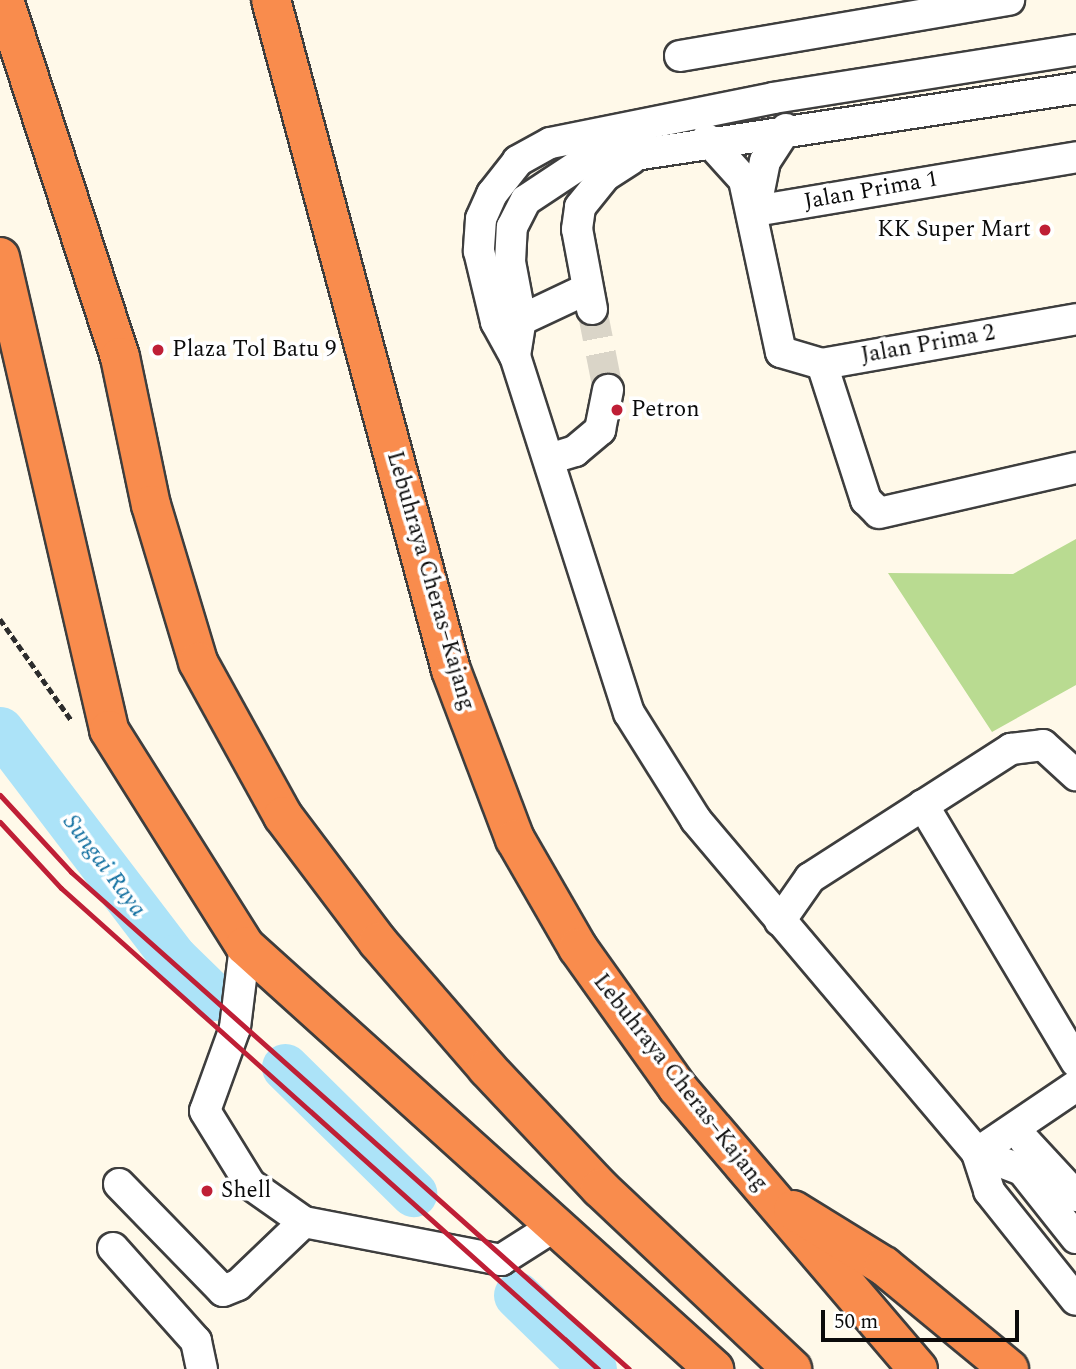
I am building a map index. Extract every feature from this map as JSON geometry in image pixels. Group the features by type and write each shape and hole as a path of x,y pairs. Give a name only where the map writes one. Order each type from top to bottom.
{"highway":[{"path":"4,0 120,358 150,505 198,662 283,816 378,942 506,1088 671,1256 792,1369"},
{"name":"Lebuhraya Cheras–Kajang","path":"271,0 451,670 515,839 625,1019 764,1193 918,1369"},
{"path":"0,257 110,730 245,946 553,1227 714,1369"},
{"path":"764,1193 884,1266 1009,1369"}],"street":[{"path":"680,56 901,9 1009,0"},
{"path":"1076,50 774,98 550,143 518,161 481,219 479,251 496,322 515,356 549,459 569,540 629,713 696,820 977,1153 989,1191 1076,1300"},
{"path":"515,356 521,320 510,262 512,226 526,200 583,163 707,139 1076,88"},
{"path":"755,211 765,161 786,129"},
{"path":"707,139 740,173 755,211"},
{"path":"521,320 590,299 577,229 580,208 605,176 646,150"},
{"name":"Jalan Prima 1","path":"755,211 1076,157"},
{"name":"Jalan Prima 2","path":"755,211 781,352 822,364 1076,319"},
{"path":"822,364 866,500 879,513 1076,468"},
{"path":"549,459 575,451 600,430 608,390"},
{"path":"780,921 810,878 1011,749 1042,745 1076,775"},
{"path":"923,805 1076,1062"},
{"path":"245,946 235,1028 205,1111 250,1184 304,1222 501,1260 553,1227"},
{"path":"977,1153 1076,1086"},
{"path":"1047,1105 1029,1125 1023,1155 1076,1238"},
{"path":"977,1153 1023,1155 1076,1196"},
{"path":"119,1184 223,1290 238,1286 304,1222"},
{"path":"113,1248 197,1341 202,1369"}],"green space":[{"path":"1076,539 1076,685 992,732 888,573 1013,574"}],"waterway":[{"name":"Sungai Raya","path":"0,730 174,958 214,997"},
{"name":"Sungai Raya","path":"285,1067 413,1193"},
{"name":"Sungai Raya","path":"517,1295 593,1369"}],"tunnel":[{"path":"592,309 608,390"}],"railway":[{"path":"0,795 71,872 629,1369"},
{"path":"0,822 61,888 598,1369"}],"place":[{"name":"KK Super Mart","path":"1045,230"},
{"name":"Plaza Tol Batu 9","path":"158,350"},
{"name":"Petron","path":"617,410"},
{"name":"Shell","path":"207,1191"}]}
